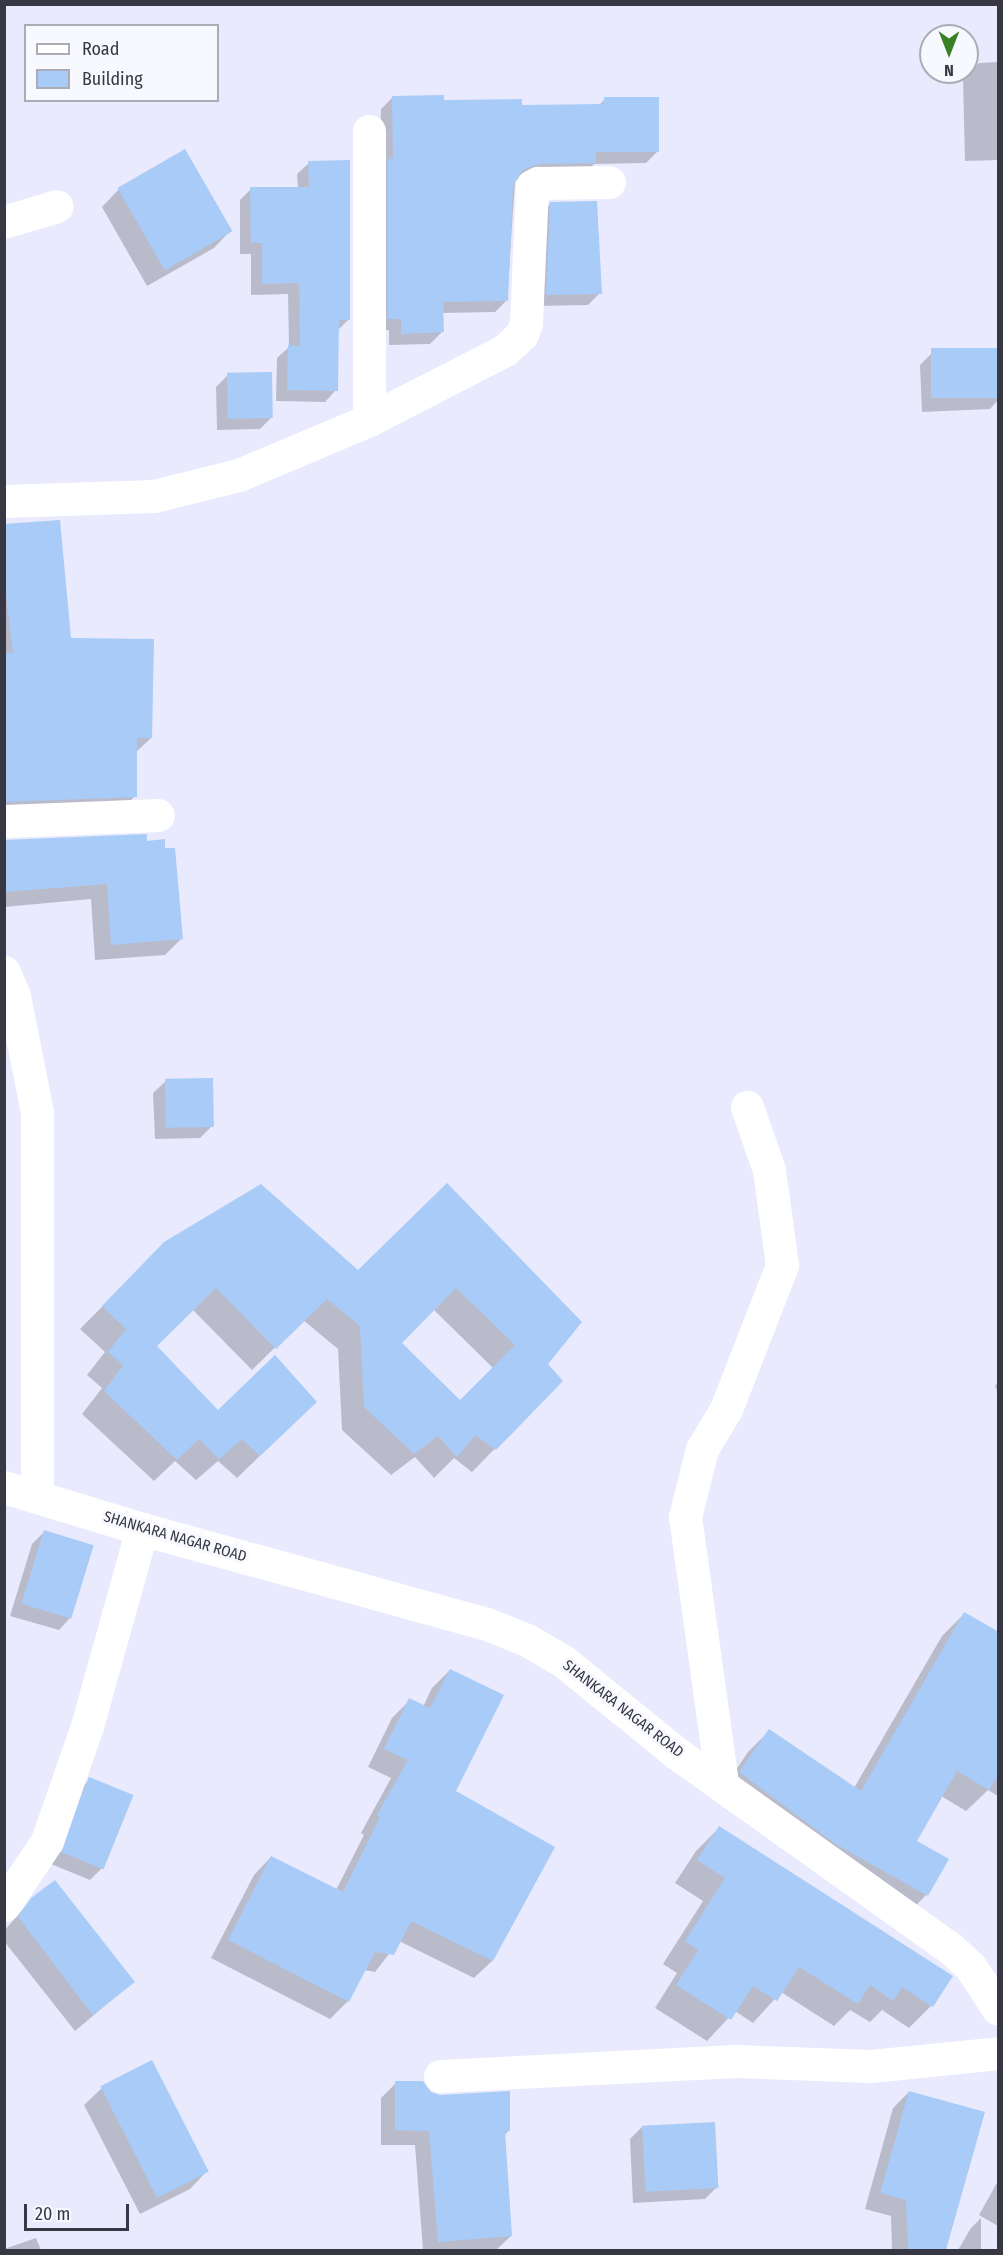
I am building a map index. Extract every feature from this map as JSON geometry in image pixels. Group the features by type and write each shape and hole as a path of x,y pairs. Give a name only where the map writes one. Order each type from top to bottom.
{"street":[{"path":"369,131 369,420"},
{"path":"4,501 154,496 239,475 369,420 505,350 522,334 526,322 531,186 538,183 609,182"},
{"path":"4,222 57,206"},
{"path":"4,821 158,815"},
{"path":"4,972 14,996 37,1113 37,1496"},
{"path":"722,1783 685,1517 702,1449 726,1409 782,1265 769,1170 747,1107"},
{"name":"SHANKARA NAGAR ROAD","path":"4,1486 142,1529 487,1623 527,1640 563,1661 675,1752 722,1783 951,1949 970,1966 999,2009"},
{"path":"4,1905 47,1841 87,1726 142,1529"},
{"path":"440,2076 736,2061 871,2066 999,2053"}],"building":[{"path":"444,95 444,100 522,99 522,105 604,104 604,97 659,97 659,152 596,152 596,163 538,164 523,170 513,185 508,301 443,302 444,332 401,334 401,319 388,319 388,160 393,158 392,96"},
{"path":"185,149 232,231 165,270 117,188"},
{"path":"350,160 350,320 339,320 338,391 287,390 288,345 300,346 299,283 262,284 262,243 251,243 250,187 309,187 308,161"},
{"path":"597,201 602,294 546,295 550,202"},
{"path":"931,348 998,348 998,398 931,398"},
{"path":"272,372 273,418 228,419 227,373"},
{"path":"60,520 71,638 154,639 152,738 137,738 137,797 4,802 4,653 13,653 4,577 4,524"},
{"path":"147,834 147,841 165,839 165,848 175,848 183,939 111,945 107,884 4,892 4,840"},
{"path":"213,1078 214,1127 166,1128 165,1079"},
{"path":"447,1183 582,1322 548,1364 563,1381 496,1450 475,1435 457,1457 438,1436 414,1454 364,1407 360,1326 327,1299 276,1349 216,1288 157,1346 218,1410 275,1355 317,1402 260,1456 242,1439 219,1459 199,1439 177,1460 104,1391 123,1365 108,1352 126,1329 102,1306 164,1242 261,1184 358,1270","holes":["456,1288 515,1345 460,1400 402,1343"]},
{"path":"44,1530 94,1545 71,1619 21,1604"},
{"path":"964,1612 999,1632 999,1774 989,1790 957,1771 917,1841 949,1859 928,1896 834,1843 739,1772 769,1729 861,1791"},
{"path":"450,1669 504,1695 456,1791 555,1847 493,1961 411,1921 394,1955 375,1952 349,2002 228,1940 271,1856 343,1892 380,1817 377,1815 408,1760 384,1749 409,1698 430,1708"},
{"path":"89,1777 134,1795 104,1869 59,1851"},
{"path":"719,1826 953,1976 933,2007 902,1987 893,2001 870,1985 858,2004 799,1967 777,2001 753,1986 731,2020 676,1985 698,1950 685,1941 725,1878 697,1860"},
{"path":"55,1880 135,1982 93,2015 18,1917 31,1898"},
{"path":"152,2060 209,2171 157,2198 100,2086"},
{"path":"395,2081 423,2081 431,2092 440,2095 510,2091 510,2131 505,2131 512,2236 438,2242 429,2131 395,2130"},
{"path":"909,2091 985,2112 946,2250 908,2250 906,2200 880,2193"},
{"path":"715,2122 718,2188 646,2192 642,2126"}]}
